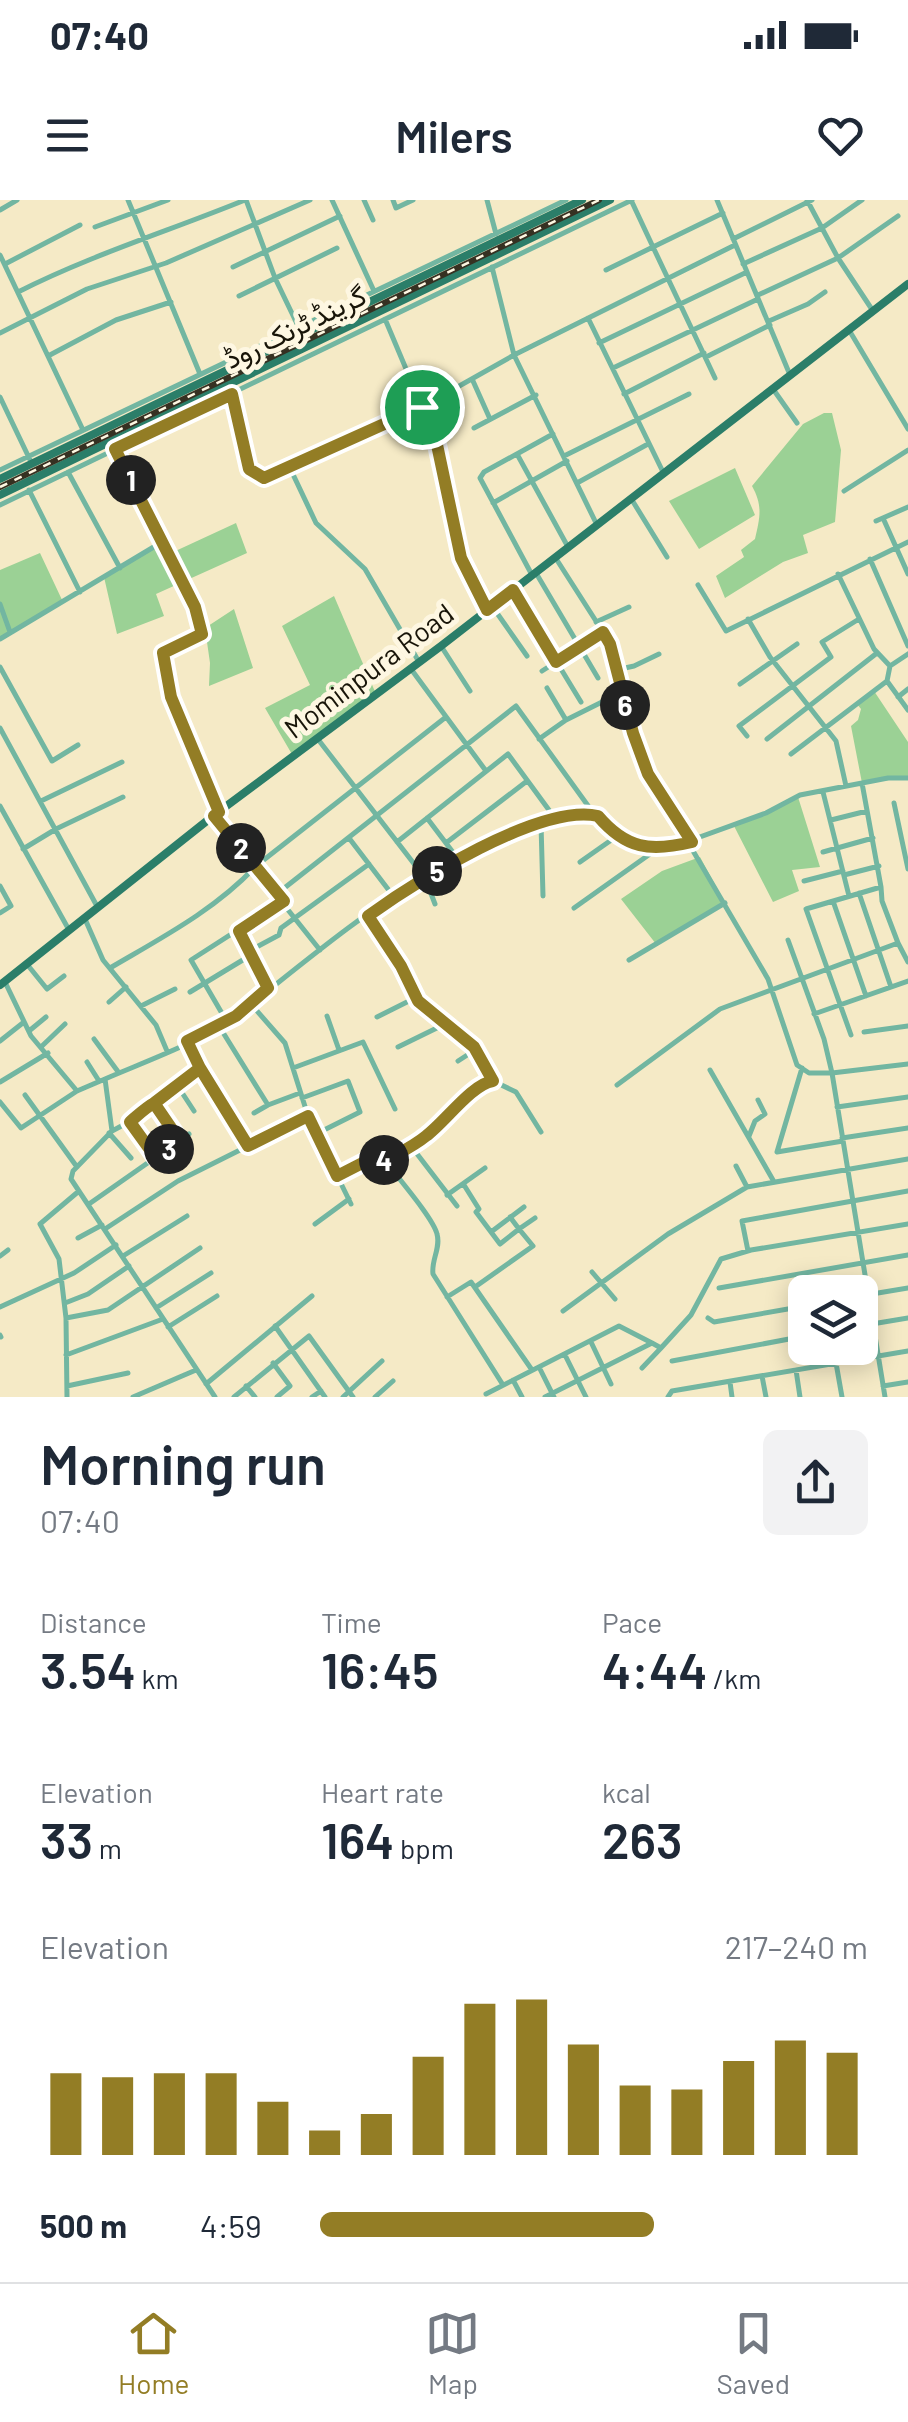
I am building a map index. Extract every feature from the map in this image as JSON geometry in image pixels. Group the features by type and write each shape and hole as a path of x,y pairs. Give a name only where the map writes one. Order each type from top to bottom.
{"main road":[{"name":"گرینڈ ٹرنک روڈ","path":"0,479 117,418 582,200"},
{"name":"گرینڈ ٹرنک روڈ","path":"0,494 610,200"},
{"name":"Mominpura Road","path":"2,983 216,814 441,646 908,284"},
{"path":"117,418 124,434"}],"street":[{"path":"0,210 17,200"},
{"path":"128,200 200,374"},
{"path":"95,227 168,200"},
{"path":"18,292 78,262 144,241 245,200 299,328"},
{"path":"0,333 87,289 156,266 310,200"},
{"path":"332,200 374,291"},
{"path":"364,200 373,220"},
{"path":"393,200 396,208 413,200"},
{"path":"486,200 496,234"},
{"path":"0,504 631,200 715,378"},
{"path":"717,200 790,375"},
{"path":"743,264 822,228 862,200"},
{"path":"0,470 30,460 83,430 117,418 374,291 447,262 561,201"},
{"path":"232,394 249,469 264,478 422,407 809,201 838,258 873,311"},
{"path":"606,270 723,213"},
{"path":"233,267 340,216"},
{"path":"613,368 838,258 898,216"},
{"path":"4,264 80,224"},
{"path":"239,296 336,248"},
{"path":"0,255 83,430"},
{"path":"492,267 514,355 597,525"},
{"path":"599,344 747,272"},
{"path":"624,394 826,292"},
{"path":"48,356 116,320 171,302"},
{"path":"588,318 664,472"},
{"path":"384,319 436,440 461,558 490,608 527,656"},
{"path":"849,330 908,429"},
{"path":"472,381 490,419"},
{"path":"773,389 797,423"},
{"path":"493,502 636,418 689,394"},
{"path":"474,428 536,396"},
{"path":"0,397 30,460"},
{"path":"554,434 481,475 480,481 598,678"},
{"path":"577,483 648,444"},
{"path":"115,449 195,607 202,634 163,653 171,697 216,814 320,950"},
{"path":"844,491 908,450"},
{"path":"517,454 568,548"},
{"path":"290,468 316,523 365,569 420,662"},
{"path":"68,472 120,568"},
{"path":"29,490 80,592"},
{"path":"630,498 667,557"},
{"path":"908,507 879,520 908,574"},
{"path":"0,638 162,542"},
{"path":"698,585 726,631 908,542"},
{"path":"555,557 610,644 648,774 692,842 772,987 797,1065 809,1073 832,1073 908,1064"},
{"path":"791,754 887,681 890,666 908,650 870,559"},
{"path":"838,574 878,653 890,666"},
{"path":"513,590 580,702"},
{"path":"0,604 10,632"},
{"path":"596,622 630,606"},
{"path":"747,618 773,661 838,747 846,786"},
{"path":"747,736 739,726 831,657 822,642 859,619"},
{"path":"542,670 603,632"},
{"path":"740,684 797,644"},
{"path":"441,646 470,691"},
{"path":"766,739 878,653"},
{"path":"616,670 659,654"},
{"path":"0,667 52,762 78,745"},
{"path":"411,668 486,771"},
{"path":"887,681 908,710"},
{"path":"546,688 566,720"},
{"path":"898,696 908,689"},
{"path":"539,739 566,720 622,692"},
{"path":"278,894 516,706 594,814 617,836 640,846 659,848 692,842 800,796 908,778"},
{"path":"110,968 188,922 238,886 256,866 446,718"},
{"path":"0,728 98,908"},
{"path":"318,738 425,878 435,904"},
{"path":"397,842 508,754 557,820"},
{"path":"41,802 122,762"},
{"path":"446,844 528,780"},
{"path":"862,783 882,901 908,971"},
{"path":"823,791 849,896"},
{"path":"24,849 123,797"},
{"path":"894,803 908,869"},
{"path":"0,806 69,930"},
{"path":"830,820 868,811"},
{"path":"0,1102 21,1128 77,1091 227,1022 320,950 425,878 491,842 542,824 594,814"},
{"path":"898,818 908,816"},
{"path":"427,818 458,860"},
{"path":"542,824 543,896"},
{"path":"580,862 617,836"},
{"path":"350,838 394,897"},
{"path":"823,852 873,838"},
{"path":"574,908 659,848"},
{"path":"190,992 279,934 369,864"},
{"path":"804,881 879,866"},
{"path":"0,886 11,906 0,914"},
{"path":"851,1035 806,909 881,886"},
{"path":"860,893 891,987"},
{"path":"227,1022 191,960 284,901"},
{"path":"833,901 866,996"},
{"path":"629,960 725,904"},
{"path":"368,916 401,966 416,998 475,1050 493,1081"},
{"path":"84,918 95,946 161,1033 167,1051"},
{"path":"239,931 268,988"},
{"path":"788,940 832,1073 865,1275"},
{"path":"617,1084 720,1008 898,943"},
{"path":"26,963 47,989 64,976"},
{"path":"814,1014 908,981"},
{"path":"2,983 29,1032 77,1091"},
{"path":"109,1002 126,987"},
{"path":"142,1006 175,989"},
{"path":"377,1016 416,998"},
{"path":"250,1003 281,1036 308,1116 350,1202 315,1224"},
{"path":"327,1016 340,1050"},
{"path":"29,1032 46,1017"},
{"path":"0,1041 24,1022"},
{"path":"42,1046 66,1024"},
{"path":"398,1047 445,1024"},
{"path":"219,1026 268,1106"},
{"path":"864,1032 908,1026"},
{"path":"94,1039 119,1073"},
{"path":"187,1041 248,1146"},
{"path":"293,1068 365,1043 396,1108"},
{"path":"458,1061 475,1050"},
{"path":"0,1082 48,1053"},
{"path":"87,1062 102,1080 110,1132 131,1158"},
{"path":"200,1068 130,1122 110,1132 77,1167 71,1179 215,1397"},
{"path":"802,1068 777,1152 908,1128"},
{"path":"710,1070 773,1180"},
{"path":"254,1113 348,1081 360,1112 316,1134"},
{"path":"385,1161 445,1121 486,1082 493,1081 516,1092 541,1132"},
{"path":"177,1085 194,1112"},
{"path":"25,1095 77,1167"},
{"path":"837,1107 908,1097"},
{"path":"749,1136 755,1122 765,1114 758,1100"},
{"path":"154,1103 180,1141"},
{"path":"78,1238 104,1227 178,1181 308,1116"},
{"path":"130,1122 156,1158"},
{"path":"89,1204 189,1134"},
{"path":"411,1146 457,1206"},
{"path":"337,1176 380,1154 437,1233 437,1251 431,1264 447,1297 503,1385"},
{"path":"563,1311 668,1234 747,1187 908,1159"},
{"path":"736,1166 747,1187"},
{"path":"447,1195 485,1168"},
{"path":"464,1185 480,1208 476,1212 500,1244 534,1218"},
{"path":"66,1397 66,1318 59,1259 40,1224 79,1191"},
{"path":"748,1251 742,1220 908,1191"},
{"path":"491,1232 524,1207"},
{"path":"123,1256 187,1216"},
{"path":"474,1287 532,1246 510,1217"},
{"path":"642,1368 691,1315 721,1258 908,1224"},
{"path":"0,1308 61,1279 116,1245"},
{"path":"66,1318 108,1310 200,1248"},
{"path":"0,1256 8,1250"},
{"path":"719,1288 908,1255"},
{"path":"65,1303 88,1294 129,1266"},
{"path":"156,1308 211,1272"},
{"path":"592,1272 615,1299"},
{"path":"447,1297 471,1282 536,1368 551,1396 652,1343"},
{"path":"878,1293 908,1288"},
{"path":"168,1327 217,1296"},
{"path":"206,1384 312,1296"},
{"path":"708,1318 714,1322 788,1309"},
{"path":"878,1323 908,1318"},
{"path":"66,1355 164,1319"},
{"path":"275,1325 323,1394 312,1397"},
{"path":"486,1394 619,1326 661,1348"},
{"path":"234,1397 309,1336 348,1395 382,1361"},
{"path":"672,1361 788,1339"},
{"path":"590,1341 612,1384"},
{"path":"885,1397 878,1355 908,1351"},
{"path":"564,1354 586,1397"},
{"path":"274,1364 290,1386 277,1397"},
{"path":"668,1397 672,1390 825,1365"},
{"path":"836,1365 842,1397"},
{"path":"133,1397 196,1370"},
{"path":"796,1370 800,1397"},
{"path":"66,1386 128,1373"},
{"path":"762,1376 766,1397"},
{"path":"513,1380 522,1397"},
{"path":"378,1396 393,1381"},
{"path":"730,1382 732,1397"},
{"path":"883,1386 908,1382"},
{"path":"246,1386 256,1397"},
{"path":"698,1386 700,1397"}],"green space":[{"path":"832,413 841,450 835,522 803,535 808,553 783,562 725,598 716,576 744,557 741,550 755,539 760,512 752,486 803,424"},
{"path":"735,468 755,515 699,549 669,501"},
{"path":"236,523 247,553 156,594 164,616 117,634 104,577 162,542 169,554"},
{"path":"40,553 63,602 0,639 0,570"},
{"path":"334,596 376,694 293,756 265,708 310,685 282,626"},
{"path":"234,609 253,668 209,686 205,628"},
{"path":"874,691 908,742 908,778 862,783 851,726 861,709 857,704"},
{"path":"798,797 820,867 792,870 799,891 773,902 734,826"},
{"path":"700,857 725,903 656,944 621,899 662,871"}],"railway":[{"path":"0,487 599,200"}],"route":[{"path":"422,407 264,478 249,469 232,394 115,449 195,607 202,634 163,653 171,697 219,812 214,816 284,901 239,931 268,988 236,1016 187,1041 200,1068 180,1082 154,1103 180,1141 156,1158 130,1122 180,1082 200,1068 248,1146 308,1116 337,1176 380,1154 385,1161 423,1139 470,1094 493,1081 474,1047 411,992 401,966 368,916 491,842 517,831 577,816 594,814 614,835 640,846 659,848 692,842 648,774 610,644 603,632 556,662 513,590 487,610 461,558 436,440 422,407"}]}
